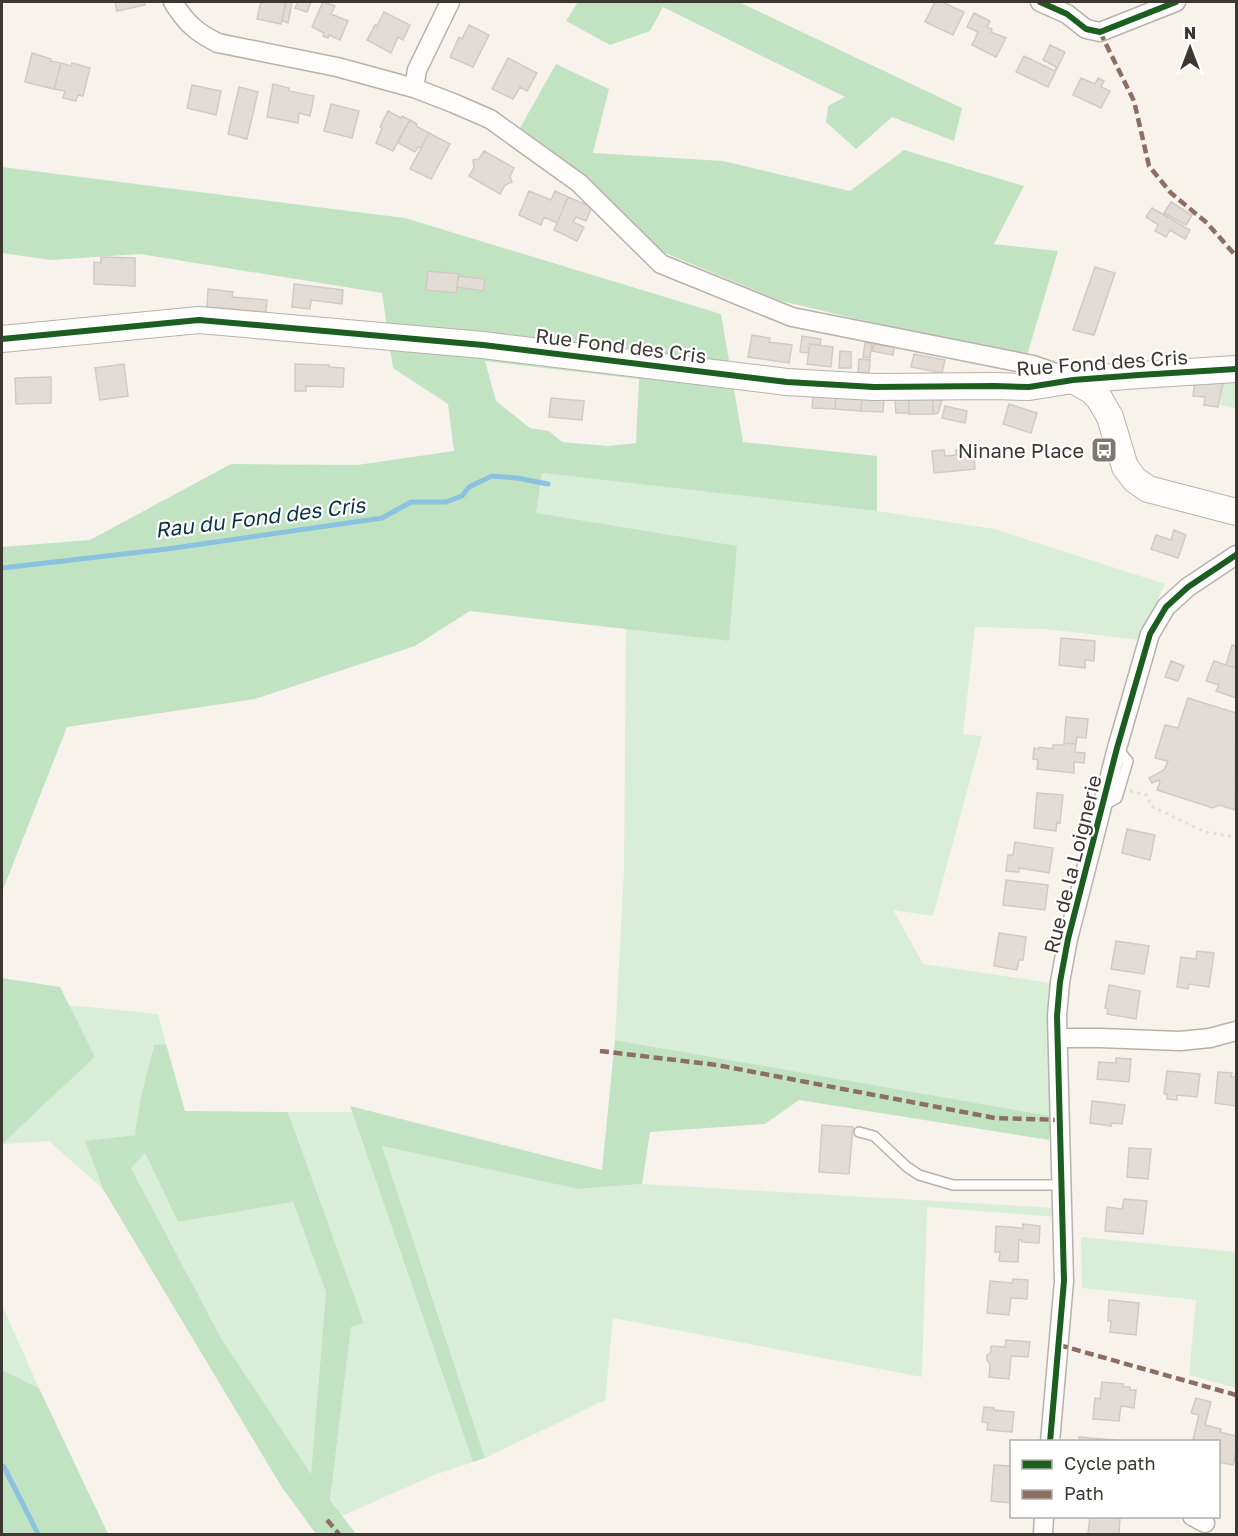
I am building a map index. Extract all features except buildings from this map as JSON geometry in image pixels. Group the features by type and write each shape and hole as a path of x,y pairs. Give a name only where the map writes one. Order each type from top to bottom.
{"street":[{"path":"173,2 193,28 218,43 337,67 414,88 490,119 579,183 662,264 792,317 1034,366 1073,380 1099,398 1110,417 1125,467 1135,480 1148,489 1236,512"},
{"path":"414,88 417,70 450,2"},
{"path":"1041,2 1067,14 1086,29 1100,32 1176,2"},
{"name":"Rue Fond des Cris","path":"2,339 199,320 483,345 787,382 874,387 1029,387 1073,380 1236,369"},
{"path":"1110,417 1120,394 1139,375"},
{"name":"Rue de la Loignerie","path":"1050,1440 1064,1281 1057,1016 1060,982 1068,939 1117,748 1150,634 1166,607 1188,587 1236,555"},
{"path":"1059,1038 1180,1041 1210,1038 1236,1031"},
{"path":"1043,1534 1044,1518"}],"lane":[{"name":"Rue de la Loignerie","path":"1103,806 1117,798 1128,761 1117,748"},
{"path":"859,1132 873,1136 919,1175 953,1185 1063,1185"}],"path":[{"path":"1120,789 1147,795 1151,806 1195,828 1236,837"}],"green space":[{"path":"578,2 739,2 962,108 954,141 892,117 856,149 826,122 828,106 845,97 663,7 650,31 610,45 566,21"},
{"path":"556,64 609,89 593,153 723,161 850,191 904,150 1024,186 994,244 1058,251 1026,359 781,301 658,250 520,128"},
{"path":"2,167 405,218 721,314 743,442 877,456 877,511 542,473 536,513 737,546 729,641 470,611 415,646 255,699 67,727 2,892 2,547 90,540 231,464 357,465 454,451 448,404 393,368 382,293 140,254 51,260 2,253","holes":["485,361 639,379 636,443 608,446 562,442 549,431 530,428 496,401"]},
{"path":"1224,378 1236,378 1236,408 1220,405"},
{"path":"542,473 877,511 994,529 1165,584 1139,640 1046,629 975,627 963,734 982,736 933,916 893,910 923,964 1051,983 1051,1116 615,1040 624,870 626,629 729,641 535,513"},
{"path":"2,978 60,987 95,1057 2,1144"},
{"path":"68,1005 158,1014 166,1044 153,1046 136,1135 86,1141 103,1189 49,1141 2,1144 95,1057"},
{"path":"615,1040 1051,1116 1049,1140 799,1100 765,1124 650,1132 642,1184 578,1189 382,1146 485,1458 473,1462 350,1106 602,1170"},
{"path":"166,1044 185,1111 288,1112 364,1323 351,1327 330,1500 356,1534 316,1534 281,1486 103,1189 85,1141 136,1135 141,1097 154,1045","holes":["145,1153 178,1222 293,1202 326,1292 311,1474 221,1338 131,1168"]},
{"path":"288,1112 352,1112 473,1462 434,1475 342,1516 330,1499 351,1327 364,1323"},
{"path":"382,1146 578,1189 642,1184 1055,1208 1057,1217 927,1207 922,1377 613,1318 605,1400 485,1458"},
{"path":"145,1153 178,1222 293,1202 326,1292 311,1475 221,1338 131,1168"},
{"path":"1081,1237 1236,1252 1236,1388 1189,1375 1196,1300 1082,1288"},
{"path":"2,1305 39,1388 2,1370"},
{"path":"2,1370 39,1388 108,1534 2,1534"}],"waterway":[{"name":"Rau du Fond des Cris","path":"2,568 167,549 382,518 411,502 446,502 462,496 469,487 492,476 548,484"},
{"path":"2,1466 38,1534"}],"marked path":[{"path":"1100,32 1134,101 1149,166 1171,193 1207,223 1236,256"},
{"path":"600,1051 717,1065 995,1118 1061,1120"},
{"path":"1059,1345 1236,1395"},
{"path":"327,1520 339,1534"}],"cycle path":[{"path":"1040,2 1067,14 1086,29 1100,32 1176,2"},
{"path":"2,339 199,320 483,345 787,382 874,387 1029,387 1073,380 1236,369"},
{"path":"1050,1440 1064,1281 1057,1016 1060,982 1068,939 1117,748 1150,634 1166,607 1188,587 1236,555"}],"place":[{"name":"Ninane Place","path":"1104,450"}]}
